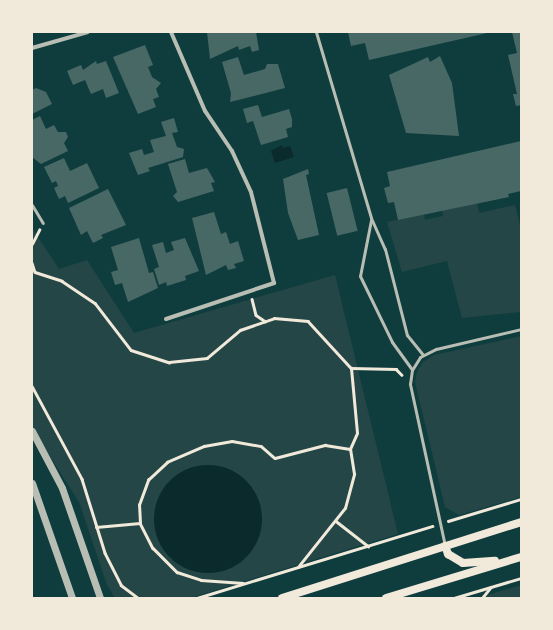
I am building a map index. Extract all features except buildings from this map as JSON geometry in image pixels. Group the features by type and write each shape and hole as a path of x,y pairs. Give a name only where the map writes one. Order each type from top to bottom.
{"main road":[{"path":"282,598 521,522"},
{"path":"445,546 448,554 463,563 508,561"},
{"path":"386,598 521,557"}],"street":[{"path":"32,48 88,32"},
{"path":"166,319 274,283 251,192 232,151 204,112 171,32"},
{"path":"32,431 62,488 100,598"},
{"path":"32,483 72,598"}],"lane":[{"path":"316,32 371,218 385,249 407,334 423,355"},
{"path":"32,205 43,223"},
{"path":"371,218 360,276 392,342 412,370"},
{"path":"445,546 442,523 410,384 412,370 423,355 457,342 521,329"}],"path":[{"path":"32,244 43,223"},
{"path":"32,263 34,272 62,281 95,303 131,350 169,362 206,358 240,330 274,318 308,321 351,368 356,433 350,449 354,474 346,508 298,567"},
{"path":"250,291 256,315 265,322"},
{"path":"351,368 396,369 410,384"},
{"path":"32,386 82,479 96,527 121,585 138,598"},
{"path":"244,584 201,580 177,572 153,548 140,523 139,505 148,480 167,462 204,446 232,441 261,446 276,458 324,445 350,449"},
{"path":"197,598 521,499"},
{"path":"336,521 368,546"},
{"path":"96,527 140,523"},
{"path":"454,598 521,578"},
{"path":"482,598 491,586"}],"shaded area":[{"path":"282,145 283,148 290,146 294,157 275,163 271,151"},
{"path":"477,202 479,213 515,205 521,229 521,312 462,318 447,261 402,272 387,222 424,214 425,220 443,216 442,210"},
{"path":"32,228 59,269 87,260 134,333 335,275 398,534 190,598 115,598 107,585 79,502 32,428"},
{"path":"521,336 521,497 459,515 445,507 415,382 417,372 423,362 434,355"},
{"path":"208,465 229,469 246,481 258,498 262,519 258,540 246,557 229,569 208,573 187,569 170,557 158,540 154,519 158,498 170,481 187,469"},
{"path":"521,585 521,598 478,598"}]}
